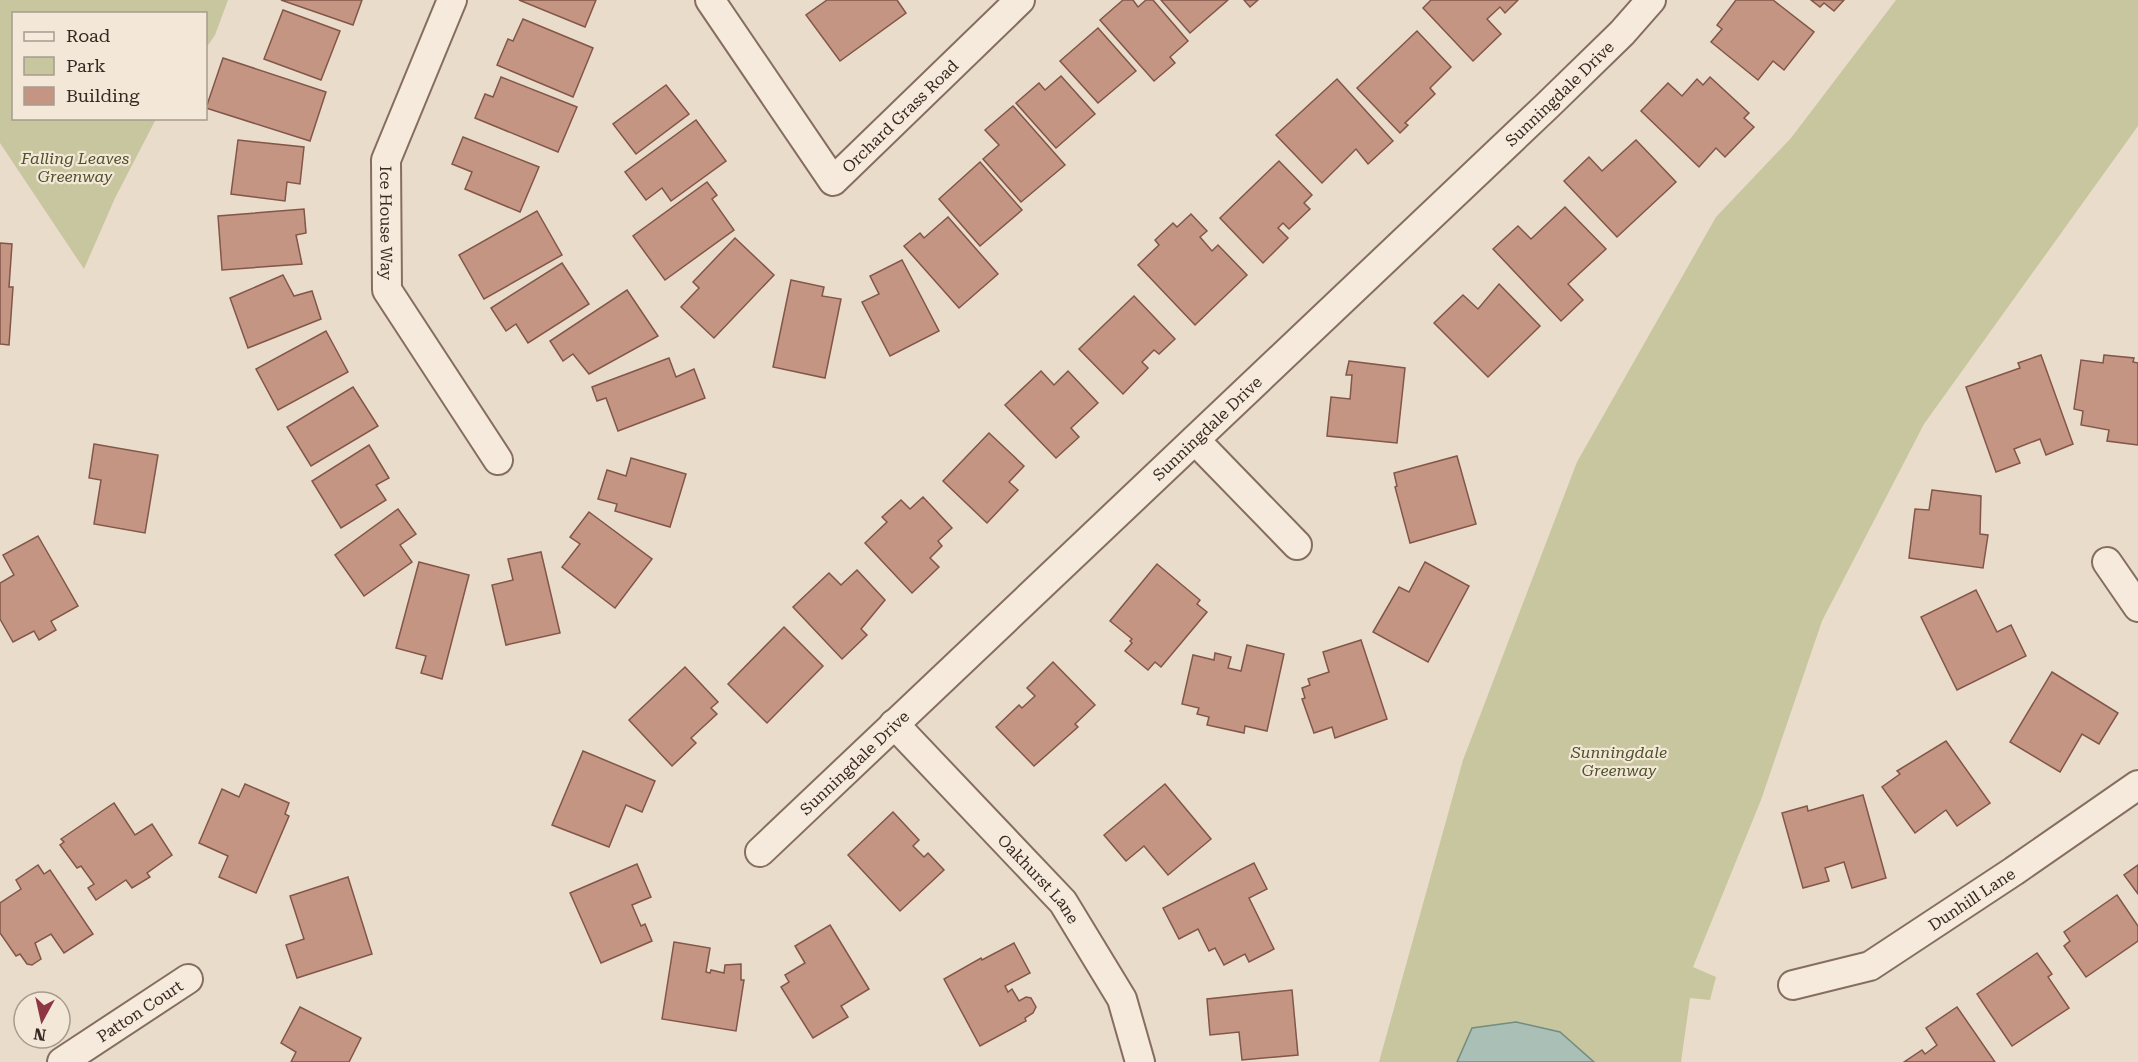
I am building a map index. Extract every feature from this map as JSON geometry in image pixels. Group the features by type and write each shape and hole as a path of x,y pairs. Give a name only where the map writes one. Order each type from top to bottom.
{"street":[{"name":"Ice House Way","path":"452,0 386,160 387,290 498,460"},
{"name":"Orchard Grass Road","path":"710,0 833,182 1020,0"},
{"name":"Sunningdale Drive","path":"760,852 1548,105 1622,33 1651,0"},
{"path":"1195,440 1297,545"},
{"path":"2107,562 2138,608"},
{"name":"Oakhurst Lane","path":"894,724 1063,902 1122,999 1140,1062"},
{"name":"Dunhill Lane","path":"1793,985 1870,966 2014,871 2138,784"},
{"name":"Patton Court","path":"62,1062 188,979"}],"green space":[{"name":"Falling Leaves Greenway","path":"0,0 228,0 215,35 207,47 207,12 12,12 12,120 155,120 115,198 84,269 0,143"},
{"name":"Sunningdale Greenway","path":"1896,0 2138,0 2138,126 1924,424 1822,621 1761,800 1693,967 1716,977 1710,1000 1690,998 1681,1062 1379,1062 1463,760 1577,462 1716,217 1791,138"}],"shaded area":[{"path":"1516,1022 1560,1032 1594,1062 1457,1062 1472,1028"}],"building":[{"path":"281,0 362,0 353,25"},
{"path":"519,0 596,0 585,27"},
{"path":"827,0 897,0 906,13 840,61 806,15"},
{"path":"1123,0 1133,0 1138,7 1146,0 1153,0 1188,41 1170,57 1175,63 1154,81 1100,20"},
{"path":"1161,0 1228,0 1190,33"},
{"path":"1244,0 1258,0 1250,7"},
{"path":"1431,0 1518,0 1505,13 1500,7 1487,19 1501,34 1473,61 1423,8"},
{"path":"1736,0 1773,0 1814,32 1784,70 1773,61 1758,80 1711,42 1722,29 1717,25"},
{"path":"1811,0 1844,0 1834,11 1824,3 1820,7"},
{"path":"283,10 340,31 321,80 264,59"},
{"path":"523,19 593,48 573,97 497,65 508,39 513,41"},
{"path":"1098,28 1136,71 1098,103 1060,61"},
{"path":"1417,31 1451,67 1430,88 1435,94 1405,123 1408,125 1400,133 1357,88"},
{"path":"223,58 326,92 310,141 207,108"},
{"path":"1061,76 1095,114 1056,148 1016,103 1039,83 1045,90"},
{"path":"501,77 577,107 558,152 475,118 485,94 493,97"},
{"path":"1710,77 1749,113 1744,118 1754,127 1725,157 1716,148 1699,167 1641,111 1668,83 1682,96 1697,79 1703,85"},
{"path":"1337,79 1393,141 1368,164 1356,149 1322,183 1276,135"},
{"path":"666,85 689,114 636,154 613,124"},
{"path":"1013,106 1065,165 1021,202 983,159 999,145 985,130"},
{"path":"696,120 726,161 671,201 662,188 646,200 625,172"},
{"path":"463,137 539,167 520,212 465,189 472,172 452,164"},
{"path":"238,140 304,147 300,184 287,182 285,201 231,194"},
{"path":"1636,140 1676,182 1617,237 1564,181 1589,157 1602,171"},
{"path":"1279,161 1312,195 1304,203 1310,209 1289,229 1283,223 1278,228 1288,238 1263,263 1220,218"},
{"path":"980,162 1022,210 980,246 939,199"},
{"path":"707,182 717,195 712,199 734,230 665,280 633,236"},
{"path":"1565,207 1606,249 1568,284 1583,300 1561,321 1493,249 1518,226 1531,239"},
{"path":"304,209 306,233 296,235 302,264 222,270 218,216"},
{"path":"537,211 562,255 484,299 459,255"},
{"path":"1191,214 1207,231 1200,237 1212,251 1218,245 1247,275 1195,325 1138,265 1159,245 1155,240 1173,223 1177,227"},
{"path":"948,217 998,274 959,308 904,246 920,233 924,238"},
{"path":"735,238 774,275 714,338 681,307 699,288 693,282"},
{"path":"0,243 12,244 9,287 13,287 9,345 0,344"},
{"path":"902,260 939,331 890,356 862,302 879,294 870,276"},
{"path":"562,263 589,304 528,343 516,324 506,331 491,308"},
{"path":"283,275 294,296 312,291 321,319 248,348 230,298"},
{"path":"791,280 824,287 822,296 841,299 825,378 773,367"},
{"path":"1499,284 1540,326 1488,377 1434,323 1463,295 1478,309"},
{"path":"627,290 658,336 589,374 573,354 563,361 550,341"},
{"path":"1134,296 1175,339 1159,354 1154,350 1142,362 1148,368 1123,394 1079,349"},
{"path":"326,331 348,372 278,410 256,369"},
{"path":"2041,355 2073,444 2046,455 2040,439 2014,449 2020,463 1996,472 1966,387 2020,368 2018,363"},
{"path":"2104,355 2134,358 2133,362 2138,363 2138,445 2107,441 2109,430 2081,425 2083,411 2074,409 2081,360 2103,363"},
{"path":"669,358 676,377 694,369 705,398 618,431 606,398 597,401 592,387"},
{"path":"1349,361 1405,368 1397,443 1327,436 1331,397 1350,399 1352,375 1346,375"},
{"path":"1041,371 1054,385 1068,371 1098,403 1071,428 1079,437 1056,458 1005,405"},
{"path":"353,387 378,426 311,466 287,427"},
{"path":"989,433 1024,466 1009,482 1018,490 987,523 943,481"},
{"path":"94,444 158,455 145,533 94,524 101,480 89,478"},
{"path":"369,445 389,478 376,485 386,500 341,528 312,481"},
{"path":"1457,456 1476,524 1410,543 1395,487 1397,486 1394,473"},
{"path":"631,458 686,474 670,527 615,511 617,504 598,499 607,470 626,476"},
{"path":"1932,490 1981,496 1980,534 1988,535 1983,568 1909,558 1915,509 1929,510"},
{"path":"923,497 952,528 938,541 942,546 930,558 939,567 912,593 865,543 887,522 882,517 901,500 910,509"},
{"path":"398,509 416,534 400,545 412,562 364,596 335,555"},
{"path":"589,512 652,559 615,608 562,567 580,544 570,537"},
{"path":"38,536 78,606 51,621 56,630 39,640 34,631 13,642 0,619 0,583 14,575 3,555"},
{"path":"541,552 560,633 506,645 492,585 513,580 508,559"},
{"path":"419,562 469,575 442,679 421,673 426,656 396,648"},
{"path":"1425,562 1469,586 1428,662 1373,632 1399,587 1409,592"},
{"path":"1157,564 1200,600 1197,604 1207,612 1161,667 1155,662 1148,670 1125,651 1132,643 1130,641 1132,639 1110,621"},
{"path":"857,570 885,600 861,629 867,635 842,659 793,607 829,573 841,585"},
{"path":"1976,590 1997,632 2011,625 2026,656 1957,690 1921,617"},
{"path":"784,627 823,666 767,723 728,684"},
{"path":"1361,640 1387,719 1335,738 1332,727 1314,733 1302,699 1305,698 1302,688 1310,685 1308,679 1329,672 1323,652"},
{"path":"1247,645 1284,654 1267,731 1245,726 1244,733 1207,725 1209,717 1197,714 1199,708 1182,704 1193,655 1214,660 1215,653 1231,657 1228,668 1241,671"},
{"path":"1053,662 1095,705 1075,724 1078,727 1034,766 996,727 1019,705 1022,708 1035,696 1027,688"},
{"path":"685,667 718,702 711,708 717,714 691,738 696,743 672,766 629,720"},
{"path":"2052,672 2118,713 2099,744 2082,734 2060,772 2010,742"},
{"path":"1946,741 1990,803 1957,826 1946,810 1915,833 1882,787 1900,774 1897,771"},
{"path":"583,751 655,781 642,812 626,805 609,847 552,825"},
{"path":"245,784 289,803 285,814 289,816 256,893 219,877 228,856 199,843 222,789 239,797"},
{"path":"1165,784 1211,839 1168,875 1144,846 1126,861 1104,835"},
{"path":"1863,795 1886,878 1852,888 1844,862 1825,868 1829,881 1803,888 1782,813 1807,806 1808,811"},
{"path":"114,803 135,835 152,824 172,855 147,873 150,877 132,888 126,880 96,900 88,888 94,884 81,866 77,868 60,845 64,842 61,839"},
{"path":"893,812 919,840 913,846 924,857 928,853 944,870 900,911 848,855"},
{"path":"1254,863 1267,889 1249,898 1274,949 1249,962 1245,954 1224,965 1215,948 1209,951 1198,929 1179,939 1163,908"},
{"path":"637,864 651,897 632,905 641,926 645,924 652,941 601,963 570,893"},
{"path":"38,865 44,874 50,870 93,934 64,953 51,934 35,943 41,959 32,965 27,964 20,954 16,956 0,933 0,903 21,889 16,880"},
{"path":"2138,865 2138,894 2124,875"},
{"path":"348,877 372,954 297,978 286,945 304,939 290,896"},
{"path":"2117,895 2138,926 2138,941 2086,977 2064,946 2070,941 2064,932"},
{"path":"830,925 869,989 841,1006 848,1017 813,1038 781,987 789,982 785,975 805,963 795,946"},
{"path":"674,942 710,948 706,972 710,973 711,970 724,973 725,965 741,964 741,980 744,980 736,1031 662,1019"},
{"path":"1014,943 1030,973 1005,986 1008,992 1012,989 1019,1001 1026,997 1031,998 1036,1007 1033,1013 1025,1018 1026,1021 980,1046 944,979"},
{"path":"2037,953 2052,974 2048,977 2069,1008 2012,1046 1977,994"},
{"path":"1292,990 1298,1055 1242,1060 1239,1032 1210,1035 1207,999"},
{"path":"300,1007 361,1038 349,1062 291,1062 296,1052 281,1043"},
{"path":"1957,1007 1995,1062 1904,1062 1922,1050 1925,1054 1937,1045 1926,1028"}]}
